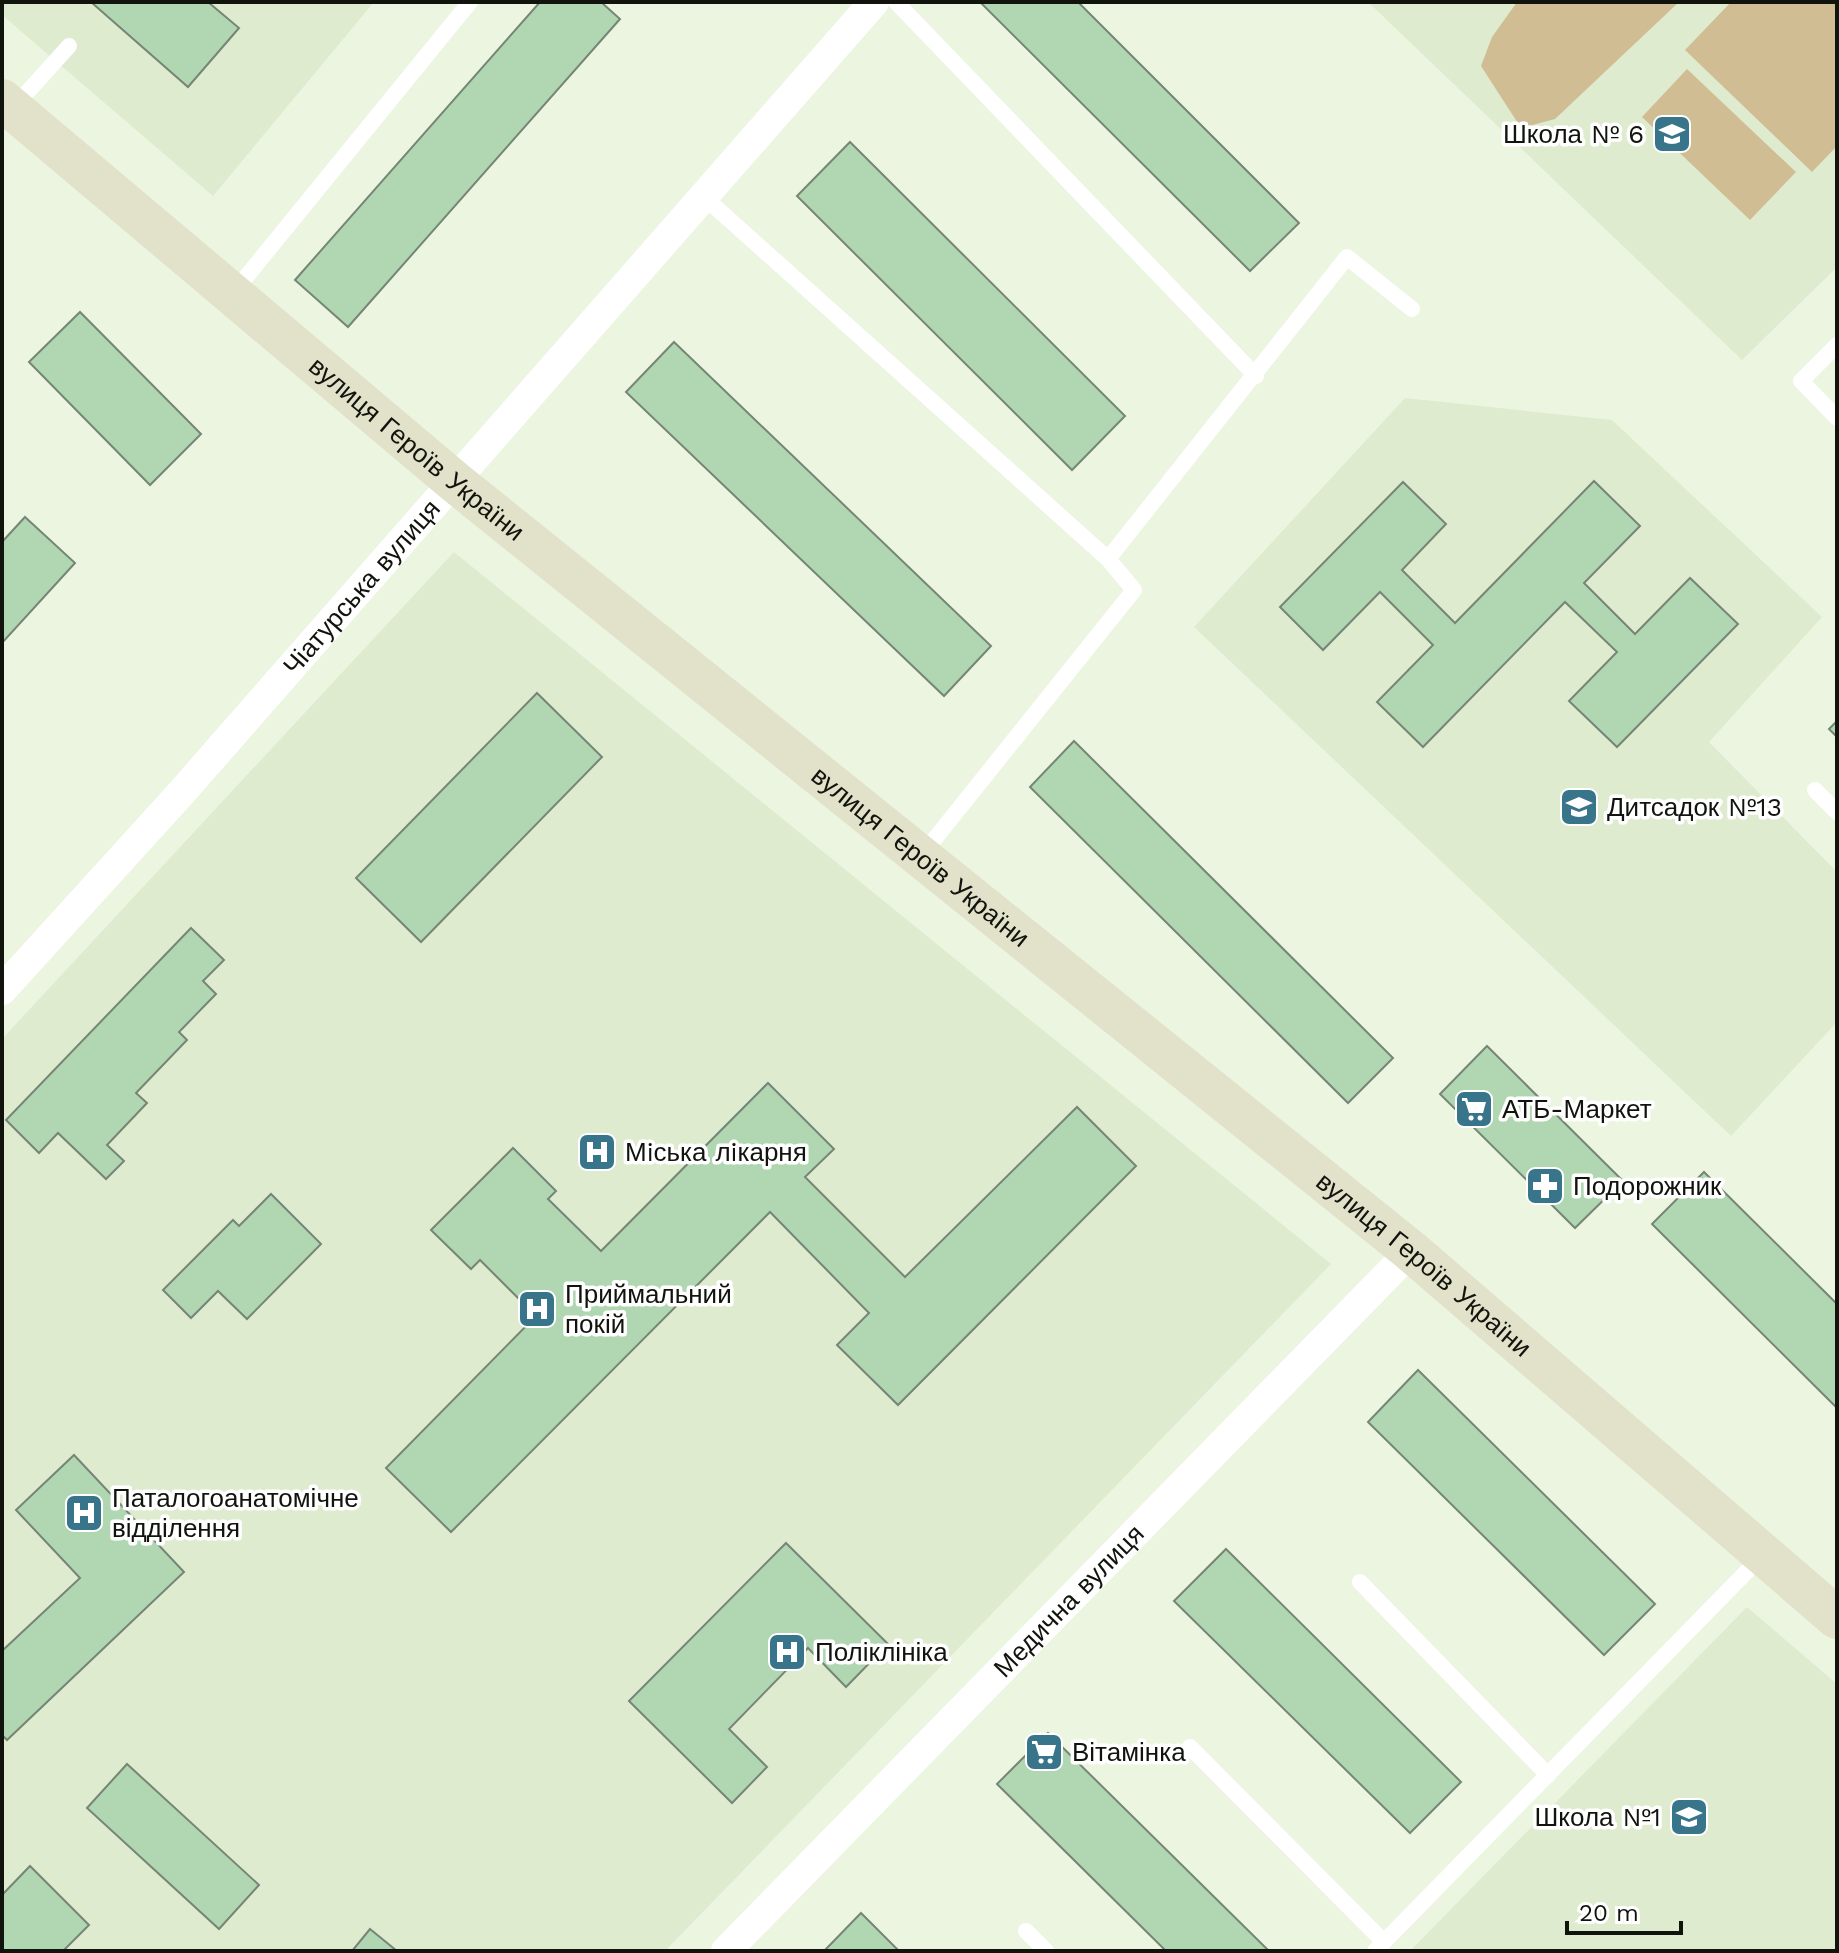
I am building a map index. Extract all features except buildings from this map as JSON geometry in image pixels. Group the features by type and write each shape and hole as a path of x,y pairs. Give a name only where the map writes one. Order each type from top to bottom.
{"street":[{"name":"Чіатурська вулиця","path":"2,990 182,792 874,2"},
{"name":"вулиця Героїв України","path":"7,104 455,482 1411,1251 1837,1618"},
{"name":"Медична вулиця","path":"726,1951 1411,1251"}],"lane":[{"path":"233,293 470,2"},
{"path":"896,2 1256,376"},
{"path":"7,104 69,46"},
{"path":"703,196 1108,559 1134,590 921,856"},
{"path":"1108,559 1256,376 1347,257 1412,309"},
{"path":"1837,345 1801,381 1837,418"},
{"path":"1815,790 1837,812"},
{"path":"1190,1747 1380,1947 1762,1556"},
{"path":"1360,1582 1548,1775"},
{"path":"1026,1931 1046,1951"}],"shaded area":[{"path":"2,2 374,2 213,196 2,15"},
{"name":"Школа № 6","path":"1368,2 1837,2 1837,267 1742,360"},
{"path":"1517,2 1679,2 1555,119 1521,128 1481,66 1492,37"},
{"path":"1731,2 1837,2 1837,146 1812,172 1685,50"},
{"path":"1687,69 1796,172 1750,220 1642,117"},
{"name":"Дитсадок №13","path":"1405,398 1612,420 1822,617 1709,742 1837,872 1837,1022 1731,1136 1194,627"},
{"name":"Мiська лiкарня","path":"454,552 1331,1264 665,1951 2,1951 2,1039"},
{"name":"Школа №1","path":"1747,1607 1837,1684 1837,1951 1410,1951"}],"place":[{"name":"Школа № 6","path":"1672,134"},
{"name":"Дитсадок №13","path":"1579,807"},
{"name":"АТБ-Маркет","path":"1474,1109"},
{"name":"Мiська лiкарня","path":"597,1152"},
{"name":"Подорожник","path":"1545,1186"},
{"name":"Приймальний покій","path":"537,1309"},
{"name":"Паталогоанатомічне відділення","path":"84,1513"},
{"name":"Поліклініка","path":"787,1652"},
{"name":"Вітамінка","path":"1044,1752"},
{"name":"Школа №1","path":"1689,1817"}]}
